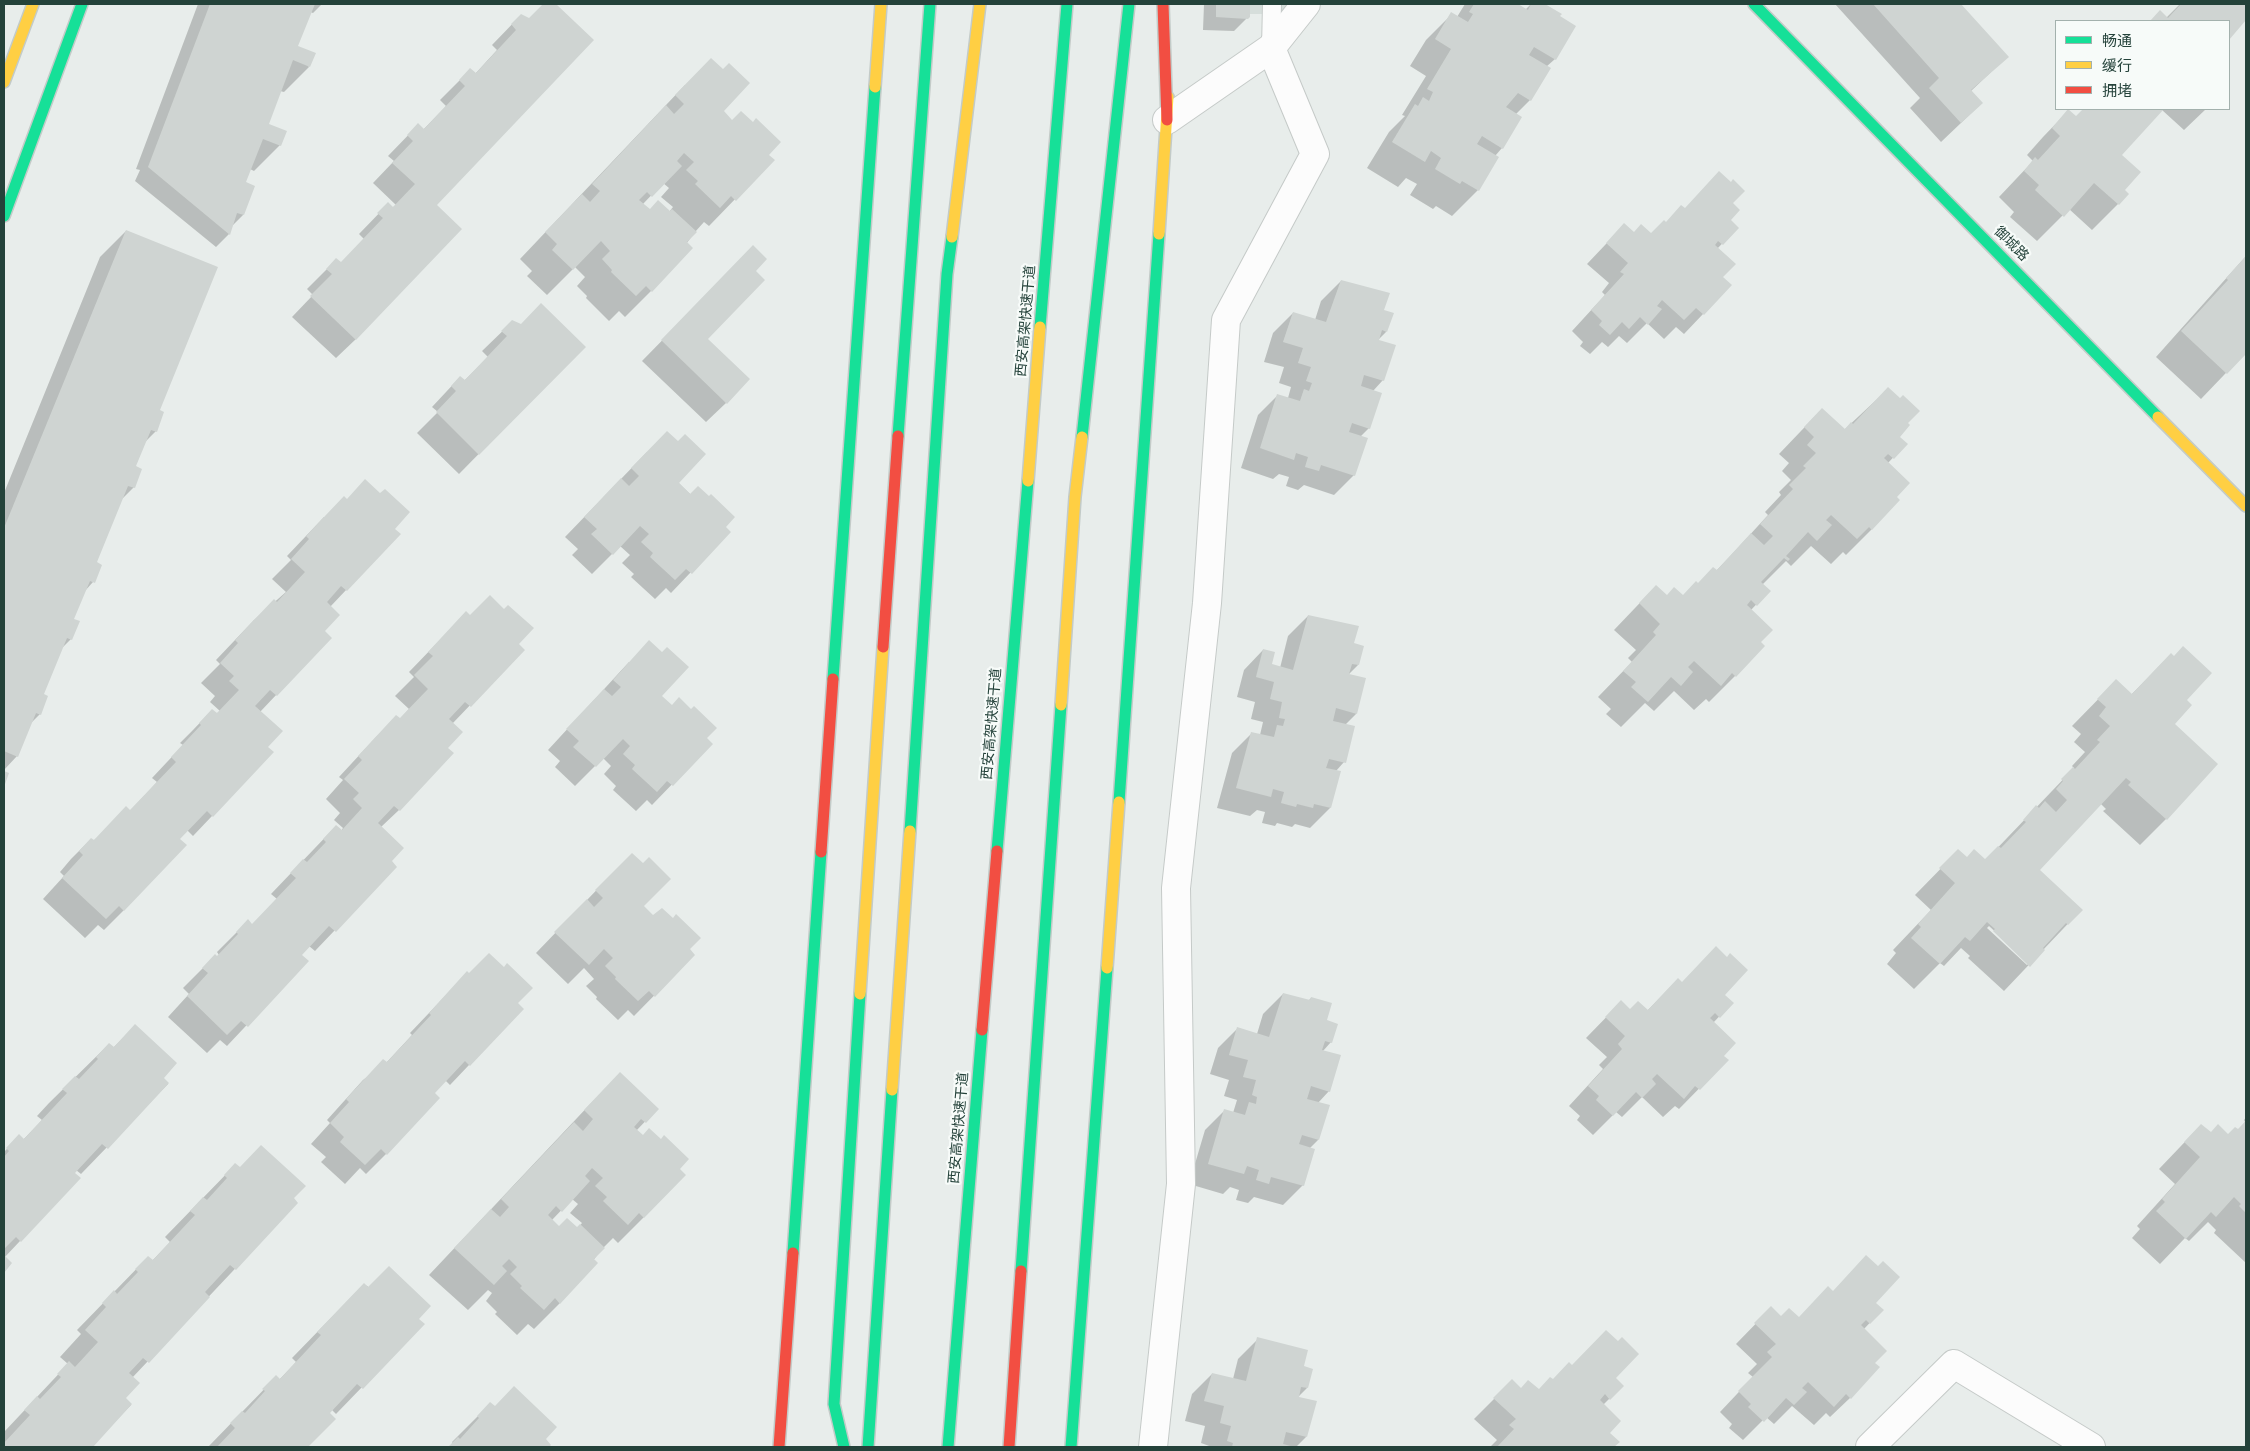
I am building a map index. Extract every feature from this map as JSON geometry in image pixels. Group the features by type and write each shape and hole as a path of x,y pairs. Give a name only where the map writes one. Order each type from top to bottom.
{"main road":[{"path":"4,82 34,4"},
{"path":"4,216 82,4"},
{"path":"779,1447 881,4"},
{"path":"844,1447 834,1404 880,682 930,4"},
{"path":"868,1447 947,274 980,4"},
{"name":"西安高架快速干道","path":"948,1447 1067,4"},
{"path":"1009,1447 1074,497 1129,4"},
{"path":"1163,4 1167,120"},
{"path":"1071,1447 1143,483 1175,4"},
{"name":"御城路","path":"1754,4 2246,506"}],"street":[{"path":"1167,120 1271,48 1306,4"},
{"path":"1153,1447 1181,1184 1176,888 1207,603 1226,320 1315,154 1271,48"},
{"path":"1870,1447 1954,1364 2091,1447"}],"lane":[{"path":"1271,48 1272,4"}],"shaded area":[{"path":"1226,4 1289,4 1281,14 1225,14"}],"building":[{"path":"210,4 315,4 298,46 316,53 310,67 293,60 269,124 287,131 281,146 263,139 246,182 255,186 244,215 237,213 230,235 148,167"},
{"path":"543,4 556,4 594,40 437,205 462,229 356,340 310,296 332,274 326,269 336,258 341,262 383,218 377,213 388,202 393,207 415,184 392,163 413,141 407,135 418,123 424,129 465,86 459,80 470,68 476,73 516,30 511,24 521,14 529,18"},
{"path":"1216,4 1250,4 1250,17 1248,19 1216,17"},
{"path":"1474,4 1518,4 1528,10 1531,4 1545,4 1562,14 1560,16 1576,26 1556,60 1534,47 1529,55 1551,68 1531,101 1518,93 1506,107 1522,117 1503,149 1482,136 1477,144 1499,157 1479,191 1462,181 1460,184 1435,169 1441,158 1431,151 1425,162 1392,142 1415,104 1418,106 1423,97 1429,101 1433,92 1427,89 1451,49 1435,39 1451,12 1468,22 1473,14 1469,12"},
{"path":"1873,4 1961,4 2009,57 1971,90 1983,103 1961,123 1929,88 1939,78"},
{"path":"2181,4 2246,4 2246,20 2230,39 2230,20 2151,20 2160,10 2168,18"},
{"path":"711,58 723,69 729,63 750,83 724,111 732,120 741,111 753,122 756,118 781,142 769,155 775,160 736,201 731,196 720,208 695,184 698,181 686,170 694,162 684,153 677,161 682,166 652,197 647,192 639,200 650,209 658,200 670,211 672,209 697,232 687,242 693,248 652,292 646,286 636,296 611,272 612,270 602,259 610,251 601,241 573,270 552,250 557,244 545,232 582,194 590,202 600,191 592,184 666,105 674,114 684,104 675,95"},
{"path":"2067,110 2076,116 2082,110 2163,110 2122,155 2141,172 2125,190 2129,194 2119,205 2094,183 2064,217 2035,190 2039,185 2024,171 2035,157 2038,160 2060,136 2052,128"},
{"path":"1719,171 1731,182 1733,179 1745,191 1733,203 1740,210 1731,220 1739,228 1723,245 1718,241 1715,245 1736,264 1723,277 1732,285 1704,315 1696,308 1684,320 1662,300 1657,306 1662,309 1648,325 1640,317 1629,329 1622,322 1610,335 1599,325 1602,321 1591,310 1624,274 1620,272 1628,263 1606,243 1624,223 1634,232 1641,224 1651,233 1664,220 1666,222 1681,205 1685,208"},
{"path":"126,230 218,267 160,410 164,412 157,432 151,430 136,466 142,469 135,488 128,486 97,562 102,565 95,583 90,581 74,619 80,621 72,640 67,638 44,694 48,696 41,715 36,713 18,757 4,751 4,528"},
{"path":"753,245 767,259 756,271 765,280 708,339 750,379 727,404 661,340"},
{"path":"2246,256 2246,354 2227,374 2181,331 2228,280 2226,278"},
{"path":"1341,280 1390,293 1384,310 1394,313 1387,332 1382,330 1379,340 1396,345 1384,381 1364,375 1361,386 1382,393 1370,429 1352,423 1349,432 1368,438 1355,476 1321,465 1319,471 1305,467 1308,457 1296,453 1294,460 1260,448 1277,394 1300,401 1304,389 1309,391 1312,383 1306,381 1311,367 1298,363 1303,348 1283,342 1293,312 1326,322"},
{"path":"541,303 586,347 479,455 436,412 456,391 451,386 460,376 465,380 507,336 501,331 512,320 521,324"},
{"path":"1888,387 1900,398 1903,395 1920,411 1908,423 1910,425 1900,437 1908,444 1894,459 1888,454 1884,458 1910,483 1897,497 1900,500 1872,530 1869,527 1857,539 1831,515 1826,520 1832,525 1817,541 1808,532 1786,556 1790,559 1788,561 1784,558 1761,582 1771,591 1757,606 1751,600 1747,605 1773,630 1761,642 1765,646 1736,677 1732,673 1721,686 1694,661 1688,667 1693,672 1681,686 1671,677 1648,702 1631,687 1636,682 1623,671 1656,635 1653,632 1660,624 1639,603 1656,585 1667,595 1674,587 1683,595 1713,567 1717,570 1751,533 1764,545 1773,536 1760,524 1793,489 1789,485 1806,468 1803,466 1816,453 1807,445 1814,437 1804,427 1822,408 1845,429 1851,422 1853,424"},
{"path":"667,431 678,441 685,434 706,454 679,483 690,494 698,486 709,496 711,494 735,517 726,527 731,532 692,574 686,569 675,580 650,557 653,553 641,542 649,534 640,526 613,555 591,534 597,529 584,517 621,478 629,486 639,476 631,468"},
{"path":"365,479 380,493 385,489 410,512 395,529 401,534 347,591 341,586 327,602 340,615 325,631 332,638 277,696 270,690 255,706 283,731 268,747 274,752 213,817 207,811 180,839 187,845 124,911 119,906 106,919 62,878 83,855 79,851 91,838 94,840 126,806 130,810 176,762 171,757 201,725 199,723 212,709 217,713 239,690 229,681 234,676 220,663 238,643 235,640 274,599 277,602 305,572 291,559 309,539 306,536 344,496 347,499"},
{"path":"490,595 504,609 508,605 534,628 519,644 525,650 471,707 465,702 449,719 463,732 448,748 454,753 400,811 394,806 378,823 404,848 392,861 397,867 336,932 329,926 302,955 309,961 248,1027 241,1021 227,1035 187,996 208,973 202,968 215,954 217,956 238,934 236,932 248,919 252,924 296,878 290,873 303,859 307,862 326,842 323,839 336,825 342,830 362,808 353,799 359,793 344,779 362,760 358,756 396,715 400,718 428,689 414,675 433,656 428,652 466,611 470,615"},
{"path":"1308,615 1359,626 1354,643 1364,646 1359,665 1352,664 1349,674 1366,678 1357,714 1336,708 1333,721 1355,726 1346,763 1329,759 1326,768 1341,771 1331,808 1314,804 1313,808 1297,804 1296,807 1281,803 1284,792 1273,789 1271,797 1236,788 1251,732 1274,737 1277,725 1283,726 1285,719 1279,718 1282,702 1270,699 1274,682 1256,677 1263,649 1275,652 1272,664 1293,670"},
{"path":"649,640 662,652 667,647 689,667 662,696 672,705 679,697 691,709 694,706 717,728 707,738 713,744 673,786 667,781 657,792 632,769 635,765 623,754 630,746 623,739 596,767 573,747 579,741 566,729 604,689 612,696 621,687 613,680"},
{"path":"2183,646 2212,673 2187,700 2192,705 2175,724 2218,764 2167,820 2128,785 2131,782 2126,778 2040,870 2083,910 2068,925 2066,923 2043,948 2045,950 2030,967 1993,931 1995,929 1987,922 1970,941 1965,937 1940,964 1911,938 1921,927 1918,924 1955,883 1939,868 1958,849 1967,857 1974,849 1985,859 1998,846 2001,848 2026,822 2023,820 2036,805 2039,808 2045,801 2056,812 2067,800 2056,789 2063,781 2061,779 2073,767 2075,769 2100,742 2097,740 2110,726 2099,716 2106,707 2097,699 2116,679 2132,694 2171,653 2174,656"},
{"path":"4,771 9,773 4,787"},
{"path":"632,853 643,863 649,857 671,879 644,906 653,915 662,908 673,918 676,914 701,938 690,949 695,955 655,997 649,991 638,1001 615,979 616,977 605,966 613,958 604,949 589,965 554,932 587,899 594,907 603,898 595,890"},
{"path":"1716,946 1727,957 1730,953 1748,970 1725,995 1734,1003 1720,1018 1715,1013 1710,1018 1736,1043 1724,1056 1729,1060 1700,1090 1695,1086 1684,1099 1657,1074 1652,1079 1656,1084 1642,1098 1636,1092 1613,1116 1596,1100 1599,1096 1588,1086 1622,1049 1618,1044 1625,1036 1605,1017 1621,1000 1630,1009 1638,1001 1648,1010 1678,978 1682,982"},
{"path":"489,953 504,967 507,963 533,988 518,1003 524,1009 470,1066 465,1061 435,1093 440,1098 387,1155 381,1149 365,1165 340,1142 344,1137 330,1123 349,1102 346,1099 383,1059 387,1062 431,1015 429,1013 467,971 469,973"},
{"path":"1283,993 1310,1000 1311,997 1332,1003 1327,1020 1338,1024 1332,1043 1325,1041 1322,1050 1341,1055 1330,1092 1311,1086 1307,1099 1330,1105 1319,1140 1302,1135 1299,1144 1315,1149 1304,1186 1271,1177 1269,1184 1256,1180 1259,1170 1247,1166 1244,1174 1208,1164 1224,1109 1245,1115 1249,1102 1256,1104 1257,1097 1252,1095 1256,1080 1243,1077 1248,1060 1229,1055 1237,1027 1269,1037"},
{"path":"135,1024 177,1063 164,1078 169,1083 108,1149 102,1144 75,1173 81,1178 21,1242 16,1237 4,1249 4,1157 9,1151 6,1148 19,1134 24,1139 67,1093 62,1089 75,1076 79,1079 98,1059 96,1057 109,1043 114,1047"},
{"path":"620,1072 659,1109 646,1123 641,1119 634,1127 643,1135 649,1128 661,1139 664,1135 689,1159 680,1169 686,1175 644,1218 639,1213 628,1225 603,1201 607,1197 595,1186 603,1178 592,1168 585,1176 590,1181 562,1212 556,1206 548,1215 559,1226 567,1218 577,1227 580,1224 605,1248 594,1259 598,1263 560,1304 555,1298 544,1310 520,1288 522,1286 510,1274 517,1267 509,1259 502,1266 507,1271 494,1285 454,1248 491,1209 500,1217 509,1207 501,1199 574,1122 583,1131 593,1119 584,1110"},
{"path":"2246,1121 2246,1213 2234,1197 2216,1217 2211,1212 2186,1239 2156,1211 2165,1202 2162,1199 2200,1157 2184,1142 2201,1124 2211,1132 2218,1124 2228,1134 2235,1127 2238,1129"},
{"path":"261,1145 306,1186 294,1198 298,1203 236,1270 230,1265 205,1292 210,1297 149,1363 143,1358 129,1373 140,1383 126,1398 132,1404 93,1447 4,1447 4,1443 30,1415 24,1410 37,1396 40,1399 61,1377 57,1374 69,1361 75,1367 98,1342 85,1330 106,1307 102,1303 114,1290 117,1294 138,1272 135,1269 148,1256 153,1260 195,1215 190,1211 203,1197 207,1200 227,1178 224,1175 235,1163 240,1167"},
{"path":"4,1255 12,1263 4,1273"},
{"path":"1866,1255 1878,1266 1883,1261 1900,1277 1876,1303 1884,1310 1870,1324 1866,1320 1861,1325 1887,1351 1875,1363 1880,1367 1851,1399 1846,1394 1834,1407 1808,1382 1802,1388 1807,1392 1794,1405 1786,1398 1764,1422 1748,1407 1751,1404 1738,1391 1772,1357 1767,1352 1776,1344 1754,1323 1771,1306 1781,1316 1789,1308 1799,1317 1828,1286 1833,1291"},
{"path":"389,1266 431,1306 419,1319 425,1324 363,1389 357,1384 330,1413 336,1419 308,1447 217,1447 235,1428 230,1423 242,1411 245,1413 265,1391 262,1389 276,1375 280,1379 321,1335 317,1332 364,1283 368,1287"},
{"path":"1606,1330 1618,1341 1622,1337 1639,1354 1616,1378 1624,1386 1610,1400 1605,1394 1600,1400 1621,1421 1610,1433 1620,1442 1614,1447 1497,1447 1514,1429 1509,1425 1516,1419 1493,1398 1512,1379 1521,1388 1528,1380 1539,1389 1550,1377 1553,1379 1569,1362 1572,1365"},
{"path":"1257,1337 1308,1350 1304,1366 1313,1369 1308,1388 1301,1387 1299,1397 1317,1401 1307,1437 1286,1432 1283,1444 1294,1447 1232,1447 1233,1443 1227,1441 1231,1426 1220,1423 1224,1406 1204,1401 1212,1373 1246,1381"},
{"path":"514,1386 557,1427 546,1439 551,1445 549,1447 448,1447 458,1437 460,1439 479,1418 477,1416 490,1402 495,1406"}],"traffic: fast":[{"path":"4,216 82,4"},
{"path":"898,436 930,4"},
{"path":"1040,327 1067,4"},
{"path":"1082,437 1129,4"},
{"path":"1754,4 2158,417"},
{"path":"833,679 875,87"},
{"path":"1119,802 1159,234"},
{"path":"910,831 947,274 952,237"},
{"path":"997,851 1028,481"},
{"path":"1021,1271 1061,705"},
{"path":"793,1253 821,852"},
{"path":"1071,1447 1107,968"},
{"path":"844,1447 834,1404 860,994"},
{"path":"948,1447 982,1030"},
{"path":"868,1447 892,1090"}],"traffic: slow":[{"path":"4,82 33,4"},
{"path":"875,87 881,4"},
{"path":"952,237 980,4"},
{"path":"1159,234 1168,97"},
{"path":"1028,481 1040,327"},
{"path":"2158,417 2246,506"},
{"path":"1061,705 1075,497 1082,437"},
{"path":"860,994 883,647"},
{"path":"1107,968 1119,802"},
{"path":"892,1090 910,831"}],"traffic: jam":[{"path":"1163,4 1167,120"},
{"path":"883,647 898,436"},
{"path":"821,852 833,679"},
{"path":"982,1030 997,851"},
{"path":"779,1447 793,1253"},
{"path":"1009,1447 1021,1271"}]}
